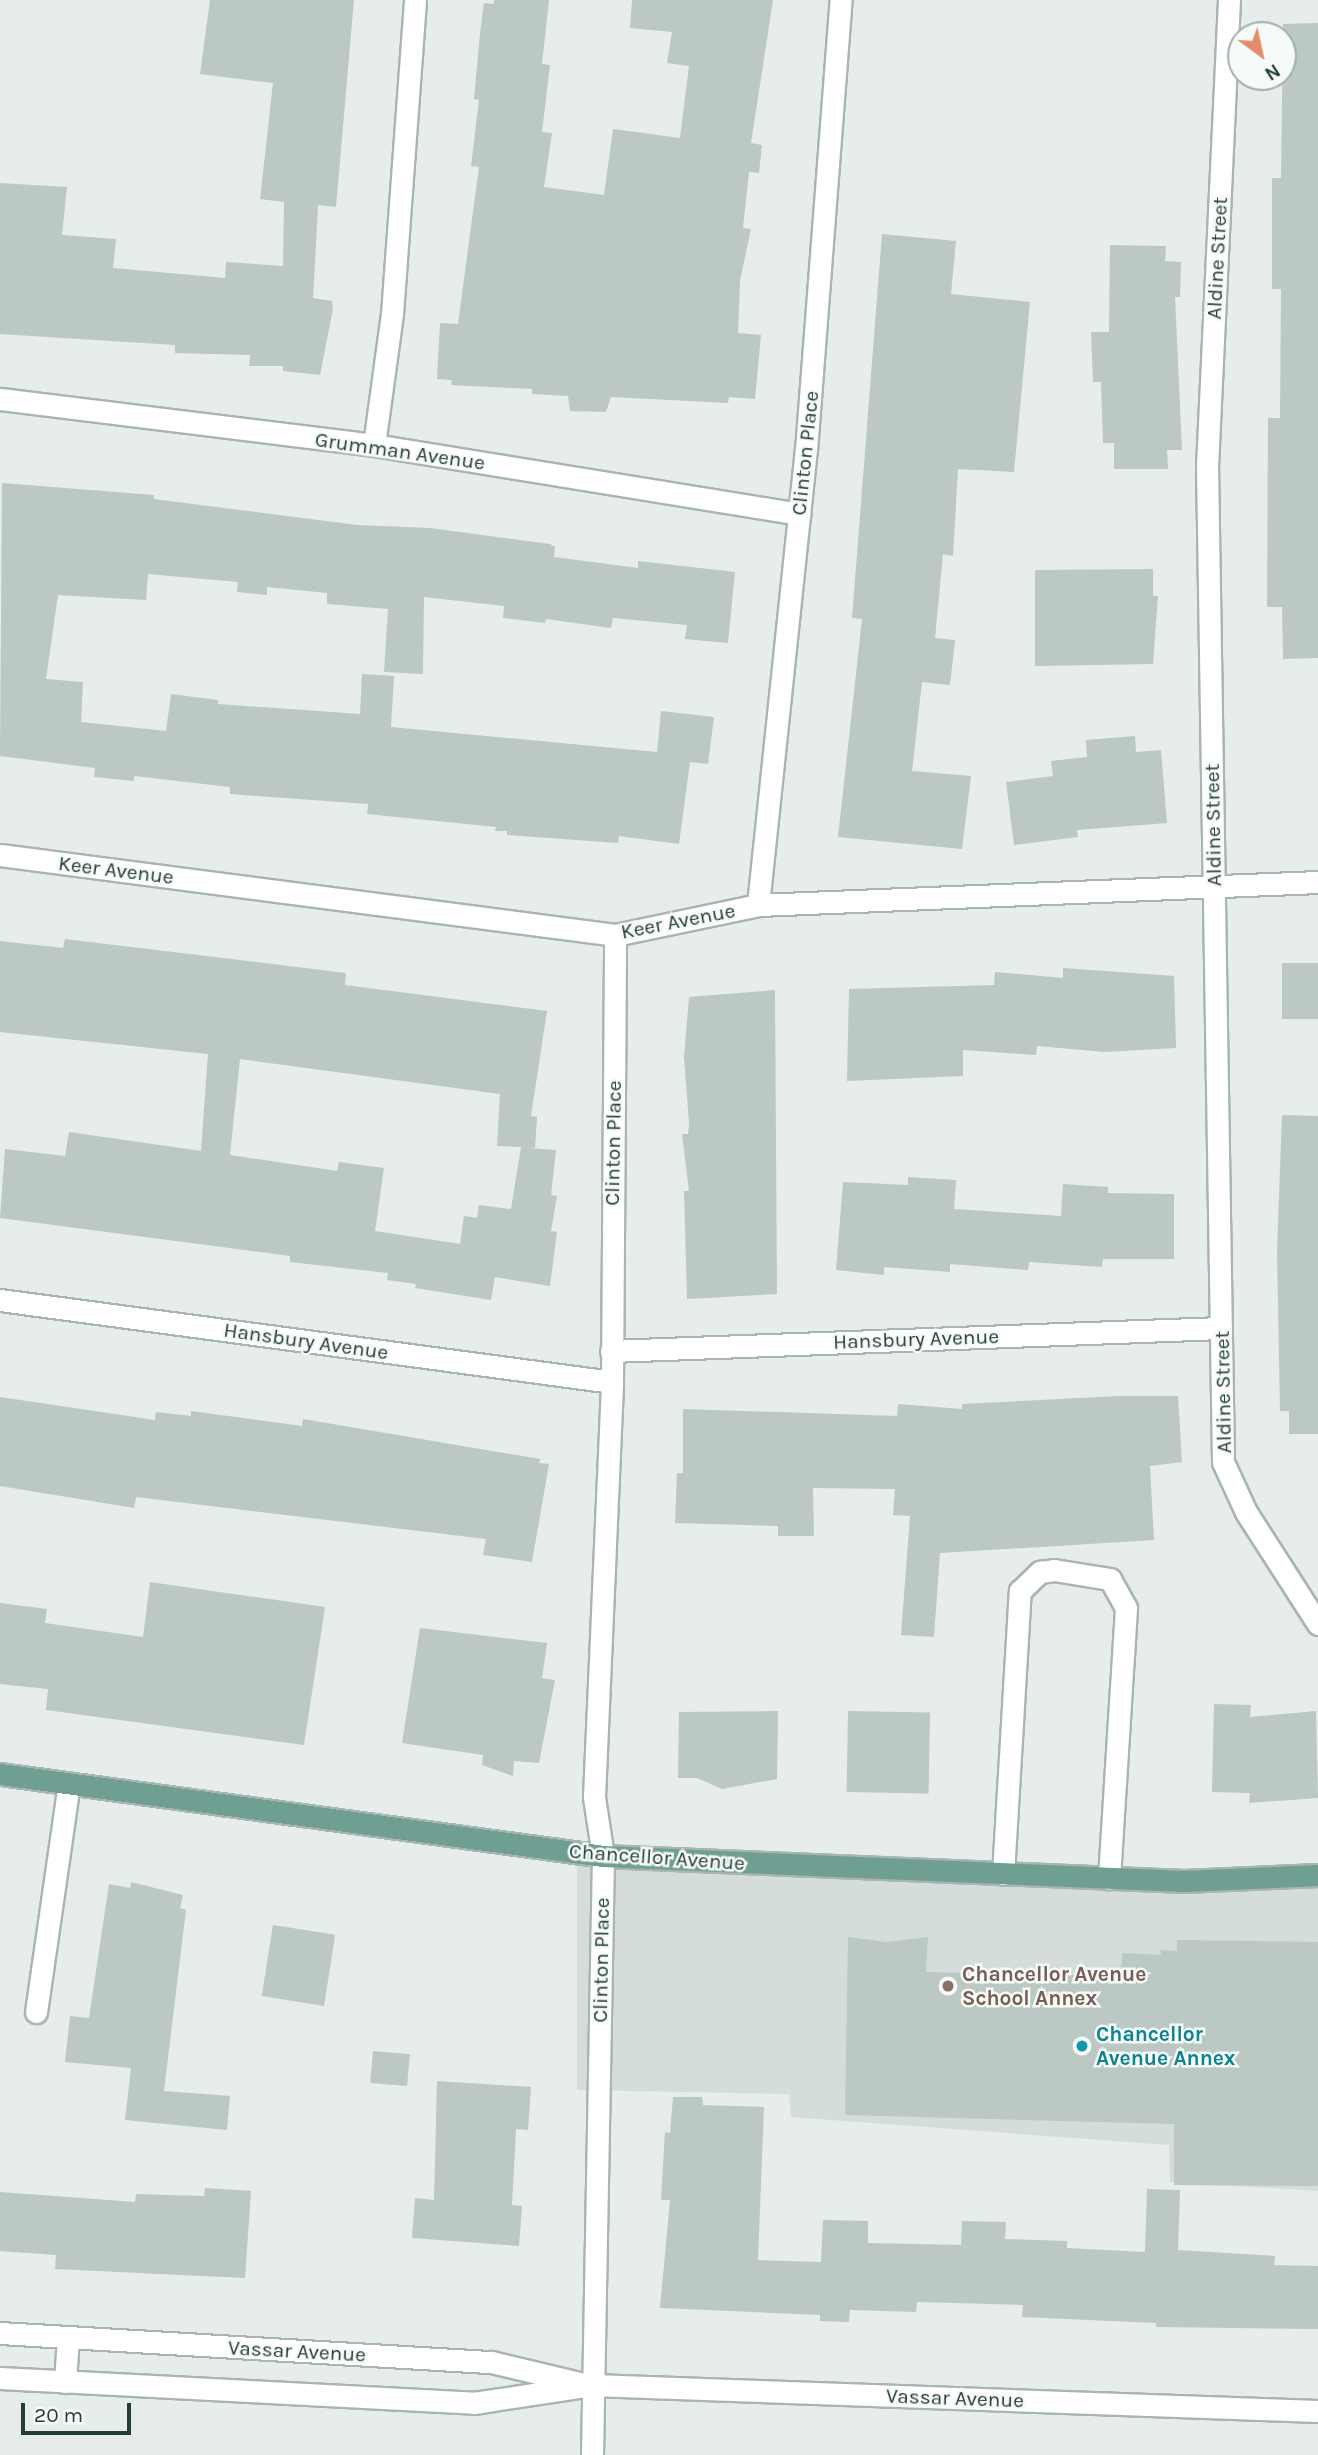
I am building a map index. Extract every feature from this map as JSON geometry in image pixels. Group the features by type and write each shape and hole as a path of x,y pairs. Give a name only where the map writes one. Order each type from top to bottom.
{"main road":[{"name":"Chancellor Avenue","path":"0,1774 603,1856 1184,1881 1318,1875"}],"street":[{"path":"374,445 392,314 415,0"},
{"name":"Clinton Place","path":"758,905 825,248 841,0"},
{"name":"Aldine Street","path":"1228,0 1207,465 1223,1462 1245,1512 1318,1624"},
{"name":"Grumman Avenue","path":"0,398 374,445 799,514"},
{"name":"Keer Avenue","path":"0,855 615,935 758,905 1318,882"},
{"name":"Clinton Place","path":"592,2455 603,1856 594,1797 612,1382 615,935"},
{"name":"Hansbury Avenue","path":"0,1300 612,1382"},
{"name":"Hansbury Avenue","path":"611,1351 1222,1328"},
{"path":"1003,1874 1020,1591 1040,1572 1054,1570 1110,1578 1126,1608 1109,1878"},
{"path":"36,2012 69,1784"},
{"name":"Vassar Avenue","path":"0,2333 491,2362 592,2385"},
{"path":"65,2382 68,2337"},
{"name":"Vassar Avenue","path":"0,2378 474,2403 592,2385 1318,2411"}],"shaded area":[{"name":"Chancellor Avenue School Annex","path":"577,1861 1318,1874 1318,2191 1170,2182 1169,2145 791,2117 789,2094 577,2090"}],"building":[{"path":"210,0 354,0 336,207 318,205 313,298 332,301 333,309 320,375 283,371 283,366 249,366 250,355 175,353 175,345 0,334 0,183 67,187 62,235 116,239 113,268 225,278 226,262 283,266 284,202 260,199 273,83 200,74"},
{"path":"494,0 549,0 542,64 550,65 542,132 552,133 544,187 604,195 613,129 680,138 689,66 667,63 672,32 630,28 632,0 773,0 751,143 762,145 759,173 749,172 743,228 751,229 740,280 738,333 761,335 755,399 729,397 728,403 611,397 606,412 570,411 568,396 532,394 532,389 451,385 452,380 437,379 440,323 458,324 479,167 471,166 479,100 474,99 480,33 484,3 494,4"},
{"path":"1318,23 1318,658 1283,659 1282,607 1267,607 1268,418 1280,418 1281,289 1272,289 1272,178 1281,178 1282,91 1297,91 1297,24"},
{"path":"882,234 956,241 951,294 1030,302 1014,472 958,469 953,556 943,554 935,638 955,640 950,685 922,682 912,771 971,776 962,849 838,837 862,619 852,618"},
{"path":"1110,245 1166,246 1165,261 1181,262 1180,297 1175,297 1182,450 1167,450 1168,469 1114,469 1114,443 1103,443 1101,382 1093,382 1091,332 1109,332"},
{"path":"2,483 154,495 154,499 357,525 430,528 550,544 555,547 554,557 638,568 638,561 735,572 728,643 685,639 687,625 613,618 611,628 546,619 545,623 503,618 504,606 424,597 423,674 384,672 388,609 327,604 327,593 267,587 267,595 237,592 238,582 148,574 146,600 58,595 46,679 83,682 81,722 166,731 171,694 218,700 218,704 360,714 362,674 394,676 391,727 657,752 661,711 714,717 708,764 690,762 679,844 619,836 618,843 507,835 507,831 495,831 496,827 367,814 368,804 230,794 230,787 134,776 134,781 94,777 95,768 0,756"},
{"path":"1153,569 1153,596 1158,596 1153,664 1035,666 1035,570"},
{"path":"1135,736 1136,752 1161,750 1167,823 1077,830 1078,837 1014,845 1006,782 1053,776 1051,761 1087,757 1086,740"},
{"path":"65,939 346,973 345,985 547,1011 531,1116 537,1117 535,1148 527,1148 556,1150 551,1195 557,1196 551,1231 557,1232 550,1286 495,1277 491,1300 415,1288 416,1284 387,1280 388,1273 290,1262 290,1256 0,1218 5,1149 65,1156 69,1132 201,1151 208,1054 0,1032 0,941 63,948","holes":["240,1059 500,1094 497,1146 521,1147 511,1209 479,1205 477,1218 464,1216 460,1244 375,1231 384,1168 339,1162 337,1171 230,1155"]},
{"path":"1282,963 1318,963 1318,1019 1282,1019"},
{"path":"1063,968 1174,976 1176,1048 1105,1052 1037,1046 1036,1055 963,1050 963,1076 847,1081 849,989 994,985 995,972 1063,978"},
{"path":"775,990 777,1294 687,1299 684,1191 689,1191 682,1134 688,1134 689,1123 684,1057 689,997"},
{"path":"1282,1115 1318,1116 1318,1434 1289,1434 1289,1411 1280,1411 1277,1251"},
{"path":"908,1177 956,1180 954,1209 1061,1216 1063,1184 1108,1187 1108,1193 1174,1194 1174,1259 1103,1259 1102,1267 1029,1262 1028,1270 950,1264 950,1272 884,1267 884,1275 836,1270 843,1182 908,1185"},
{"path":"1119,1396 1178,1396 1182,1462 1150,1466 1154,1540 940,1553 934,1637 901,1635 910,1516 893,1515 895,1489 813,1488 814,1536 778,1536 778,1526 675,1523 677,1473 683,1473 683,1409 897,1416 898,1404 962,1409 962,1404"},
{"path":"0,1397 155,1420 156,1412 191,1416 191,1411 302,1426 303,1419 540,1459 539,1463 549,1464 532,1562 483,1555 486,1539 136,1497 134,1508 0,1486"},
{"path":"150,1582 325,1607 304,1745 46,1710 48,1689 0,1684 0,1603 47,1609 45,1623 143,1637"},
{"path":"420,1628 547,1643 542,1678 555,1680 539,1763 514,1761 513,1776 482,1765 483,1755 402,1743"},
{"path":"1214,1704 1251,1705 1250,1717 1316,1711 1318,1798 1249,1803 1250,1793 1212,1792"},
{"path":"778,1711 777,1779 722,1789 697,1778 678,1778 679,1712"},
{"path":"848,1711 930,1712 929,1793 847,1792"},
{"path":"131,1882 183,1895 180,1908 186,1910 164,2091 230,2096 227,2130 125,2120 131,2068 65,2062 70,2016 89,2018 109,1884 130,1888"},
{"path":"273,1925 335,1935 324,2006 262,1996"},
{"name":"Chancellor Avenue Annex","path":"848,1937 887,1942 928,1937 926,1972 1121,1976 1122,1953 1161,1955 1160,1950 1177,1951 1177,1940 1318,1942 1318,2186 1174,2185 1174,2124 845,2115"},
{"path":"373,2051 410,2054 407,2086 370,2083"},
{"path":"437,2081 531,2087 528,2130 516,2129 512,2205 522,2206 519,2246 412,2238 415,2198 434,2200"},
{"path":"673,2097 702,2097 703,2105 764,2107 758,2260 821,2262 823,2220 868,2221 868,2243 961,2245 962,2221 1006,2222 1005,2239 1067,2241 1067,2248 1145,2252 1147,2189 1180,2190 1178,2250 1275,2256 1274,2265 1318,2266 1318,2329 1156,2327 1156,2323 1022,2317 1023,2305 917,2302 916,2312 850,2310 849,2322 820,2321 820,2315 660,2308 670,2200 661,2200 665,2132 670,2133"},
{"path":"205,2188 251,2191 245,2278 55,2269 56,2255 0,2251 0,2192 135,2202 136,2194 204,2196"}],"place":[{"name":"Chancellor Avenue School Annex","path":"948,1986"},
{"name":"Chancellor Avenue Annex","path":"1082,2046"}]}
